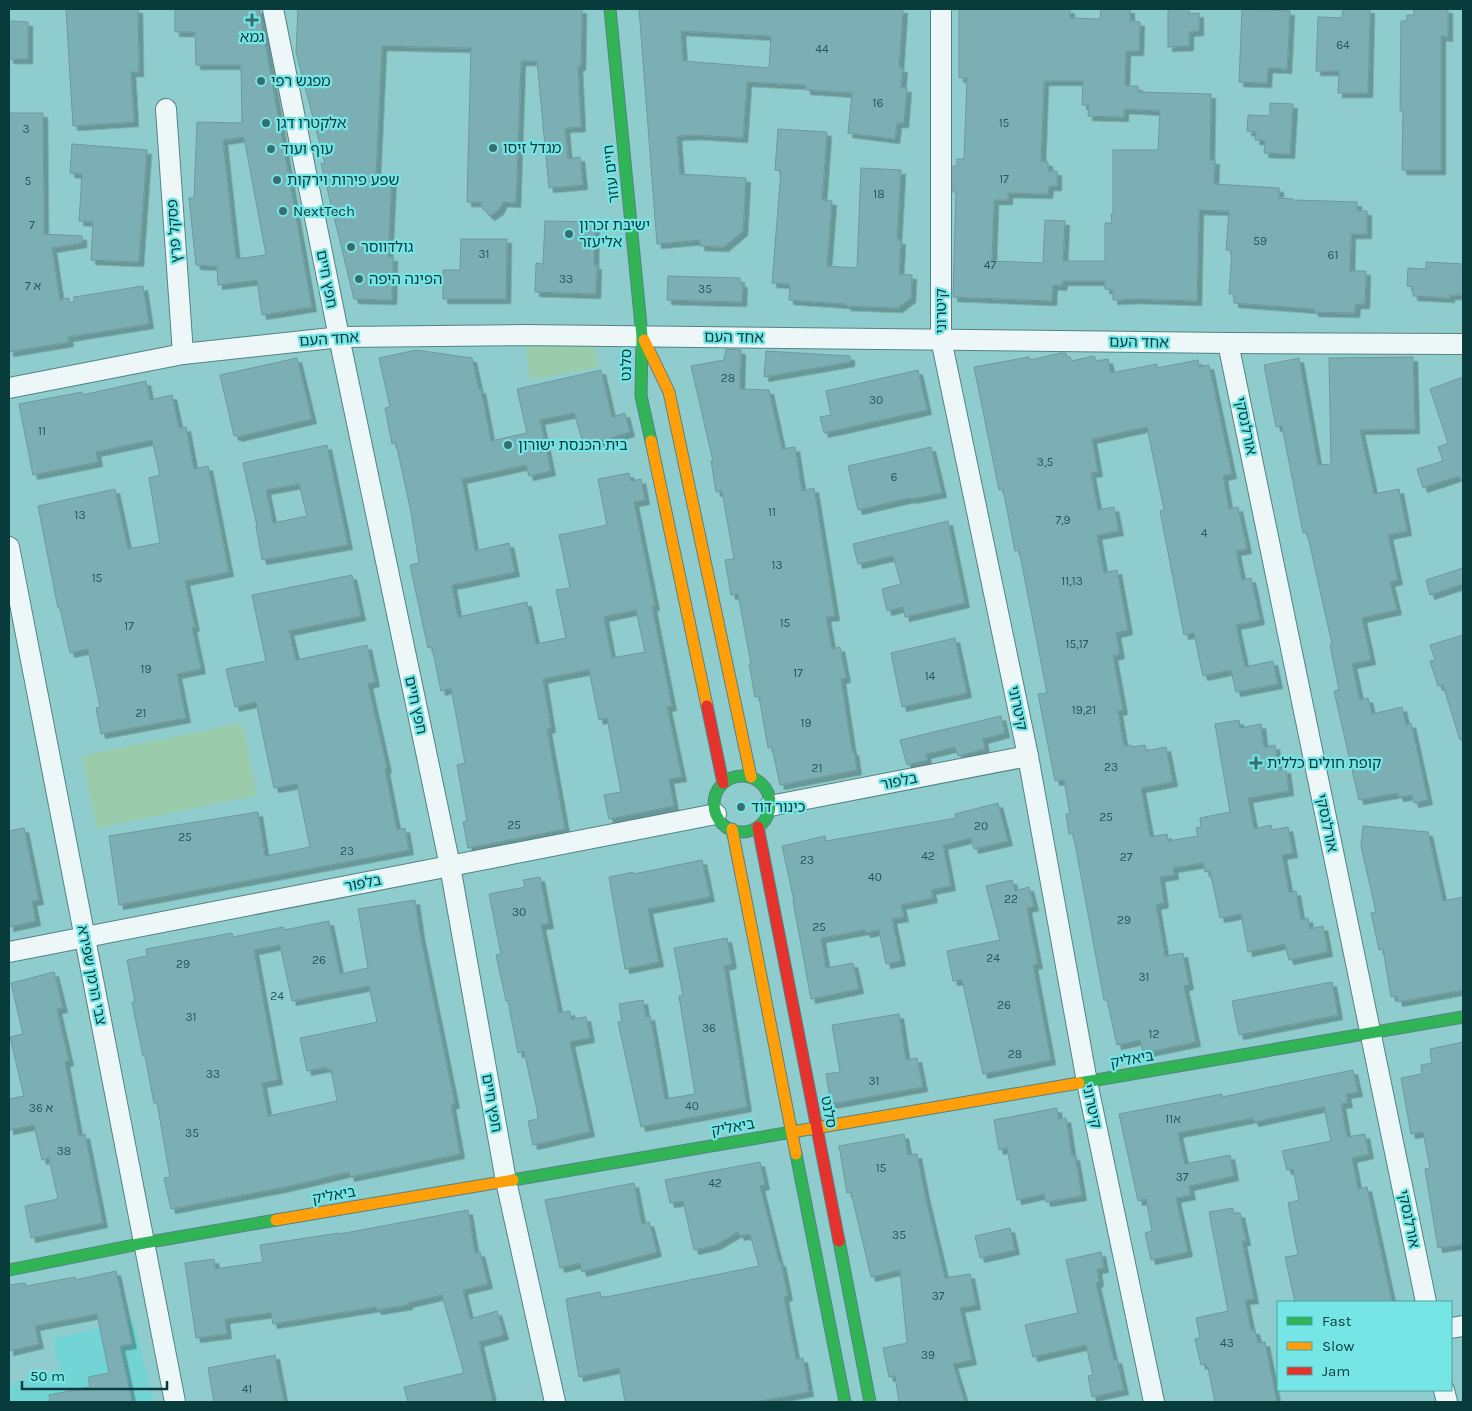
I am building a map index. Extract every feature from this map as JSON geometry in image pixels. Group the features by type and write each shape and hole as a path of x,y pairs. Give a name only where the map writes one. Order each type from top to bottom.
{"street":[{"name":"חפץ חיים","path":"273,9 339,337 450,866 506,1181 555,1402"},
{"name":"חיים עוזר","path":"610,9 642,336"},
{"name":"קיטרוני","path":"941,9 941,339 1028,756 1087,1082 1154,1402"},
{"name":"פסקל פרץ","path":"166,109 183,354"},
{"name":"אחד העם","path":"9,388 183,354 339,337 523,334 1463,344"},
{"name":"סלנט","path":"642,336 669,392 751,777"},
{"name":"סלנט","path":"642,336 641,396 723,783"},
{"name":"אורלנסקי","path":"1228,343 1426,1301"},
{"name":"צבי הרמן שפירא","path":"9,547 175,1402"},
{"name":"בלפור","path":"770,806 1028,756"},
{"path":"736,776 751,777 759,781 766,788 770,797 770,806 764,822 758,827 750,831 732,830 725,826 716,814 715,798 723,783 736,776"},
{"name":"בלפור","path":"9,952 716,814"},
{"name":"סלנט","path":"758,827 870,1402"},
{"path":"732,830 845,1402"},
{"name":"ביאליק","path":"9,1270 144,1243 1463,1018"}],"shaded area":[{"path":"134,1320 153,1402 9,1402 9,1384 60,1372 53,1339"}],"green space":[{"path":"525,339 593,339 598,367 530,380"},
{"path":"242,723 257,795 97,828 82,756"}],"building":[{"path":"66,9 138,9 139,72 131,72 134,122 73,126"},
{"path":"175,9 259,9 312,307 262,315 257,280 218,285 217,266 196,265 189,198 194,198 197,122 242,123 241,65 196,65 195,32 175,32","holes":["244,137 266,255 236,259 223,140"]},
{"path":"298,9 582,9 581,66 578,66 581,127 565,128 568,159 580,157 583,185 549,188 537,61 521,61 516,203 503,202 499,210 490,216 483,209 480,202 467,202 471,48 382,46 376,175 392,176 388,257 393,257 392,300 354,299 321,163 325,164 296,52"},
{"path":"639,9 903,9 899,68 903,68 901,88 907,88 904,123 897,123 895,139 848,133 852,93 806,90 806,85 747,82 743,138 695,135 677,136 680,174 746,178 743,231 724,247 700,246 700,240 657,244","holes":["681,31 771,36 769,68 683,61"]},
{"path":"959,9 1070,9 1070,18 1100,19 1101,9 1130,9 1130,21 1140,22 1139,51 1126,51 1125,86 1138,86 1138,92 1211,94 1210,160 1215,160 1214,184 1279,188 1279,198 1357,202 1357,211 1367,211 1367,234 1351,234 1350,271 1366,271 1365,304 1356,304 1355,313 1314,312 1314,309 1234,303 1234,294 1229,294 1232,251 1226,250 1229,211 1199,210 1197,301 1113,300 1113,290 1105,289 1105,281 1063,281 1062,286 1053,285 1052,301 953,297 956,192 953,192 953,166 957,166 957,159 964,159 967,78 959,78","holes":["1044,81 1083,81 1082,105 1089,105 1088,116 1124,117 1124,109 1160,111 1158,150 1113,150 1113,214 1111,214 1112,223 1105,223 1105,261 1063,261 1065,221 1045,220 1043,263 992,261 994,200 1008,200 1008,193 1048,194 1049,186 1057,186 1057,171 1048,171 1048,162 1041,161"]},
{"path":"1168,9 1189,9 1189,14 1199,13 1199,31 1189,32 1189,46 1168,47"},
{"path":"1242,9 1290,11 1287,69 1268,68 1267,83 1239,82"},
{"path":"1343,9 1370,9 1368,93 1338,93 1339,71 1316,71 1318,17 1342,18"},
{"path":"1414,9 1448,9 1448,37 1441,36 1441,170 1402,170 1403,111 1400,111 1401,21 1407,21 1407,15 1414,15"},
{"path":"9,21 28,22 28,59 9,59"},
{"path":"1270,103 1293,104 1290,154 1264,153 1265,140 1255,140 1256,132 1247,131 1248,115 1270,116"},
{"path":"9,113 43,113 44,234 82,236 82,243 52,248 60,300 69,298 69,302 74,302 74,297 143,286 149,324 68,337 69,342 9,352"},
{"path":"778,129 827,132 822,200 832,201 827,266 857,268 861,168 901,170 897,240 901,240 899,274 912,275 911,298 898,308 846,306 846,304 789,300 790,284 772,283 781,171 775,170"},
{"path":"72,144 147,150 139,262 91,260 93,222 79,221 82,174 70,173"},
{"path":"545,221 595,222 594,265 597,265 596,294 535,292 536,263 543,264"},
{"path":"461,239 507,239 506,299 443,299 443,270 460,270"},
{"path":"1426,262 1463,264 1463,295 1450,295 1450,298 1413,296 1413,287 1407,286 1408,268 1426,269"},
{"path":"668,276 740,278 740,283 743,283 742,302 667,300"},
{"path":"726,349 741,350 740,389 769,390 782,449 795,447 802,491 814,488 835,616 826,617 832,649 840,647 846,678 841,679 852,751 854,751 857,770 780,785 772,747 768,748 759,696 755,697 738,594 731,595 725,560 734,559 722,491 716,492 711,461 713,461 691,366 724,360"},
{"path":"416,350 472,358 479,390 481,389 491,441 527,433 517,389 601,370 612,417 625,413 630,432 584,446 574,413 540,420 551,471 529,476 526,465 462,479 475,551 509,543 515,572 452,585 458,617 527,602 536,644 566,638 556,590 570,588 559,535 607,525 598,479 629,473 631,481 641,479 645,500 634,502 655,606 652,606 672,706 667,707 682,777 669,779 674,806 609,819 604,795 621,792 607,718 599,720 589,670 547,678 543,679 551,728 547,729 565,829 468,848 463,822 467,821 457,765 465,763 451,688 441,691 432,647 428,648 410,565 419,563 411,512 396,443 392,444 385,408 390,407 379,358","holes":["636,610 645,652 612,658 604,617"]},
{"path":"766,351 850,356 850,362 764,377"},
{"path":"1066,353 1071,361 1094,356 1096,361 1108,359 1111,373 1157,364 1157,368 1198,360 1199,367 1209,365 1232,474 1223,476 1229,509 1238,507 1247,549 1236,551 1242,580 1251,578 1260,620 1236,625 1245,667 1273,661 1278,684 1236,692 1231,670 1203,676 1194,633 1184,635 1160,511 1164,510 1147,427 1092,439 1098,472 1091,473 1098,510 1114,507 1119,531 1097,535 1104,573 1117,570 1128,630 1116,633 1120,654 1113,656 1123,710 1118,711 1124,746 1145,745 1146,751 1166,747 1173,782 1141,788 1150,837 1167,834 1168,841 1198,836 1196,828 1201,827 1200,818 1230,812 1215,724 1239,720 1240,728 1261,724 1264,747 1275,745 1279,770 1286,769 1289,791 1248,798 1254,829 1271,825 1272,830 1288,827 1293,853 1282,855 1289,892 1296,891 1301,920 1308,918 1310,929 1323,926 1328,952 1289,960 1285,944 1248,952 1241,914 1220,918 1210,871 1205,872 1203,863 1173,868 1174,875 1160,877 1164,903 1156,905 1165,956 1183,953 1189,985 1184,986 1196,1042 1143,1053 1140,1040 1117,1045 1107,1000 1104,1000 1073,833 1069,834 1066,814 1070,814 1064,780 1055,781 1038,694 1047,693 1019,550 1015,551 1003,489 999,490 974,367 1029,357 1030,360"},
{"path":"1413,357 1415,429 1360,430 1374,494 1399,489 1407,531 1388,535 1398,580 1390,582 1397,610 1362,618 1371,660 1352,664 1360,700 1368,698 1372,714 1402,707 1406,725 1411,723 1428,800 1414,803 1412,795 1399,797 1398,793 1359,800 1334,691 1339,690 1330,645 1332,644 1307,532 1303,533 1282,426 1276,427 1264,365 1299,358 1318,465 1331,464 1329,358"},
{"path":"297,358 312,419 237,437 237,435 234,436 220,375"},
{"path":"918,370 927,410 824,433 820,417 831,415 826,391"},
{"path":"1463,377 1463,480 1459,476 1423,488 1417,469 1443,461 1438,447 1448,443 1430,389"},
{"path":"146,381 150,400 172,395 179,428 186,427 194,469 208,466 229,572 185,581 195,627 192,627 201,669 177,674 186,718 101,734 96,708 100,707 88,649 70,653 60,608 58,608 38,506 115,489 128,549 160,543 149,478 160,475 152,440 96,452 98,462 33,475 19,404 82,392 82,395"},
{"path":"327,445 348,545 262,560 257,526 243,463","holes":["299,484 307,516 273,523 266,490"]},
{"path":"931,447 942,493 858,510 848,466"},
{"path":"948,521 965,603 905,617 903,607 887,611 882,589 901,584 893,556 858,564 853,544"},
{"path":"1463,568 1463,584 1430,595 1426,580"},
{"path":"352,575 361,616 289,631 296,660 367,645 375,682 368,684 387,768 385,769 397,830 405,828 409,850 119,905 109,836 258,812 265,856 310,847 297,784 274,788 256,702 235,707 226,669 266,661 252,595"},
{"path":"1463,635 1463,739 1460,740 1443,685 1438,686 1430,661 1435,660 1430,645"},
{"path":"955,638 967,693 902,707 891,653"},
{"path":"1001,716 1005,733 983,739 985,749 958,756 955,747 926,754 927,760 907,765 900,740"},
{"path":"998,803 1008,841 974,849 971,838 943,845 951,886 931,890 933,898 901,905 904,917 892,919 901,961 886,964 879,930 866,933 865,930 821,938 826,968 853,963 859,989 811,999 794,901 782,846 825,836 826,841 956,818 955,814"},
{"path":"1363,826 1428,832 1443,901 1463,897 1463,990 1398,1002 1397,996 1391,997 1383,949 1379,950 1371,913 1376,912 1361,846"},
{"path":"24,828 39,900 32,901 36,921 9,927 9,831"},
{"path":"702,860 710,897 648,909 659,962 625,969 609,877 634,872 634,874"},
{"path":"540,877 549,924 541,925 559,1013 570,1011 571,1019 586,1017 590,1038 570,1042 590,1132 533,1145 528,1121 538,1119 537,1110 524,1051 518,1053 508,1001 506,1001 496,955 501,954 489,894 525,887 523,880"},
{"path":"1012,880 1015,891 1029,887 1034,906 1027,908 1038,964 1033,965 1051,1060 983,1074 962,980 953,981 947,951 1000,940 986,886"},
{"path":"415,900 420,934 455,1104 451,1104 460,1154 350,1177 349,1172 281,1188 171,1209 164,1178 170,1177 157,1103 154,1103 145,1056 143,1056 132,1002 135,1002 127,960 147,956 146,949 232,933 233,937 283,927 284,930 329,921 340,974 368,968 358,909","holes":["280,945 292,1001 369,986 377,1022 300,1038 307,1071 327,1067 327,1070 331,1069 337,1101 268,1116 262,1083 278,1080 254,950"]},
{"path":"727,938 732,964 724,966 747,1107 641,1127 618,1022 622,1022 619,1004 643,1000 646,1017 650,1016 665,1099 695,1094 679,996 683,996 674,948"},
{"path":"54,972 63,1008 57,1009 69,1061 65,1062 79,1136 85,1134 103,1223 31,1238 25,1206 58,1199 49,1158 42,1160 34,1125 9,1130 9,1099 24,1096 10,1037 23,1034 11,983"},
{"path":"1332,982 1338,1015 1239,1035 1232,1001"},
{"path":"899,1014 906,1060 917,1058 923,1087 831,1104 826,1074 840,1072 832,1025"},
{"path":"1463,1042 1463,1244 1438,1248 1425,1169 1430,1168 1423,1132 1411,1134 1401,1078 1422,1074 1421,1065 1432,1063 1430,1049"},
{"path":"1353,1070 1358,1092 1346,1094 1348,1103 1341,1104 1347,1137 1365,1134 1369,1154 1352,1158 1358,1189 1367,1187 1392,1301 1295,1301 1285,1257 1298,1255 1288,1203 1299,1200 1293,1169 1287,1170 1282,1151 1331,1141 1324,1107 1254,1122 1253,1118 1178,1133 1185,1164 1230,1155 1234,1176 1189,1186 1191,1195 1176,1198 1188,1252 1151,1260 1145,1233 1152,1231 1146,1199 1138,1201 1119,1114 1222,1094 1222,1097"},
{"path":"1057,1108 1058,1119 1066,1118 1072,1156 1075,1156 1082,1196 1046,1202 1044,1194 1017,1200 1007,1148 999,1150 994,1120"},
{"path":"904,1134 908,1155 917,1154 945,1278 970,1274 976,1305 960,1308 972,1360 953,1364 965,1402 899,1402 895,1376 889,1377 883,1348 907,1343 900,1270 871,1277 851,1192 847,1193 839,1146"},
{"path":"760,1162 765,1185 760,1186 779,1262 781,1262 788,1296 784,1297 796,1359 803,1358 809,1392 755,1402 625,1402 619,1368 579,1377 566,1299 600,1292 601,1298 759,1266 750,1234 740,1236 738,1232 716,1245 694,1250 683,1201 670,1203 665,1180"},
{"path":"634,1183 642,1224 649,1222 657,1252 582,1272 580,1263 560,1268 545,1200"},
{"path":"1233,1208 1234,1214 1240,1213 1246,1241 1242,1241 1254,1299 1245,1300 1251,1330 1255,1330 1258,1343 1265,1342 1277,1402 1215,1402 1208,1368 1206,1364 1201,1365 1195,1339 1200,1338 1196,1318 1228,1311 1209,1212"},
{"path":"468,1210 475,1253 480,1252 488,1284 463,1290 470,1319 497,1311 504,1335 479,1342 493,1402 408,1402 404,1387 464,1373 442,1295 408,1303 408,1305 377,1310 376,1307 273,1324 271,1313 225,1319 227,1334 196,1338 185,1263 214,1259 215,1269 263,1262 260,1245 340,1234"},
{"path":"1010,1228 1015,1250 980,1258 975,1236"},
{"path":"1101,1252 1104,1268 1097,1269 1099,1282 1096,1283 1114,1360 1117,1359 1124,1390 1092,1397 1088,1376 1093,1375 1086,1345 1033,1357 1025,1325 1078,1313 1066,1260"},
{"path":"116,1271 132,1344 120,1346 132,1402 50,1402 49,1395 90,1387 88,1377 109,1373 97,1314 35,1326 39,1344 9,1351 9,1285 25,1283 26,1286 75,1277 75,1280"},
{"path":"275,1355 284,1402 214,1402 208,1368"}],"traffic: fast":[{"path":"610,9 642,336 641,396 651,441"},
{"path":"742,776 753,778 762,784 768,793 770,804 768,815 762,824 753,830 742,832 731,830 722,824 716,815 714,804 716,793 722,784 731,778 742,776"},
{"path":"1079,1083 1463,1017"},
{"path":"513,1180 792,1132"},
{"path":"796,1154 845,1402"},
{"path":"9,1270 144,1243 276,1220"},
{"path":"839,1241 870,1402"}],"traffic: slow":[{"path":"644,340 669,392 751,777"},
{"path":"651,441 707,706"},
{"path":"732,829 796,1154"},
{"path":"792,1132 1079,1083"},
{"path":"276,1220 513,1180"}],"traffic: jam":[{"path":"707,706 723,783"},
{"path":"758,827 839,1241"}],"place":[{"name":"גמא","path":"252,20"},
{"name":"מפגש רפי","path":"261,81"},
{"name":"אלקטרו דגן","path":"266,123"},
{"name":"מגדל זיסו","path":"493,148"},
{"name":"עוף ועוד","path":"271,149"},
{"name":"שפע פירות וירקות","path":"277,180"},
{"name":"NextTech","path":"283,211"},
{"name":"ישיבת זכרון אליעזר","path":"569,234"},
{"name":"גולדווסר","path":"351,247"},
{"name":"הפינה היפה","path":"359,279"},
{"name":"בית הכנסת ישורון","path":"508,445"},
{"name":"קופת חולים כללית","path":"1256,763"},
{"name":"כינור דוד","path":"741,807"}]}
